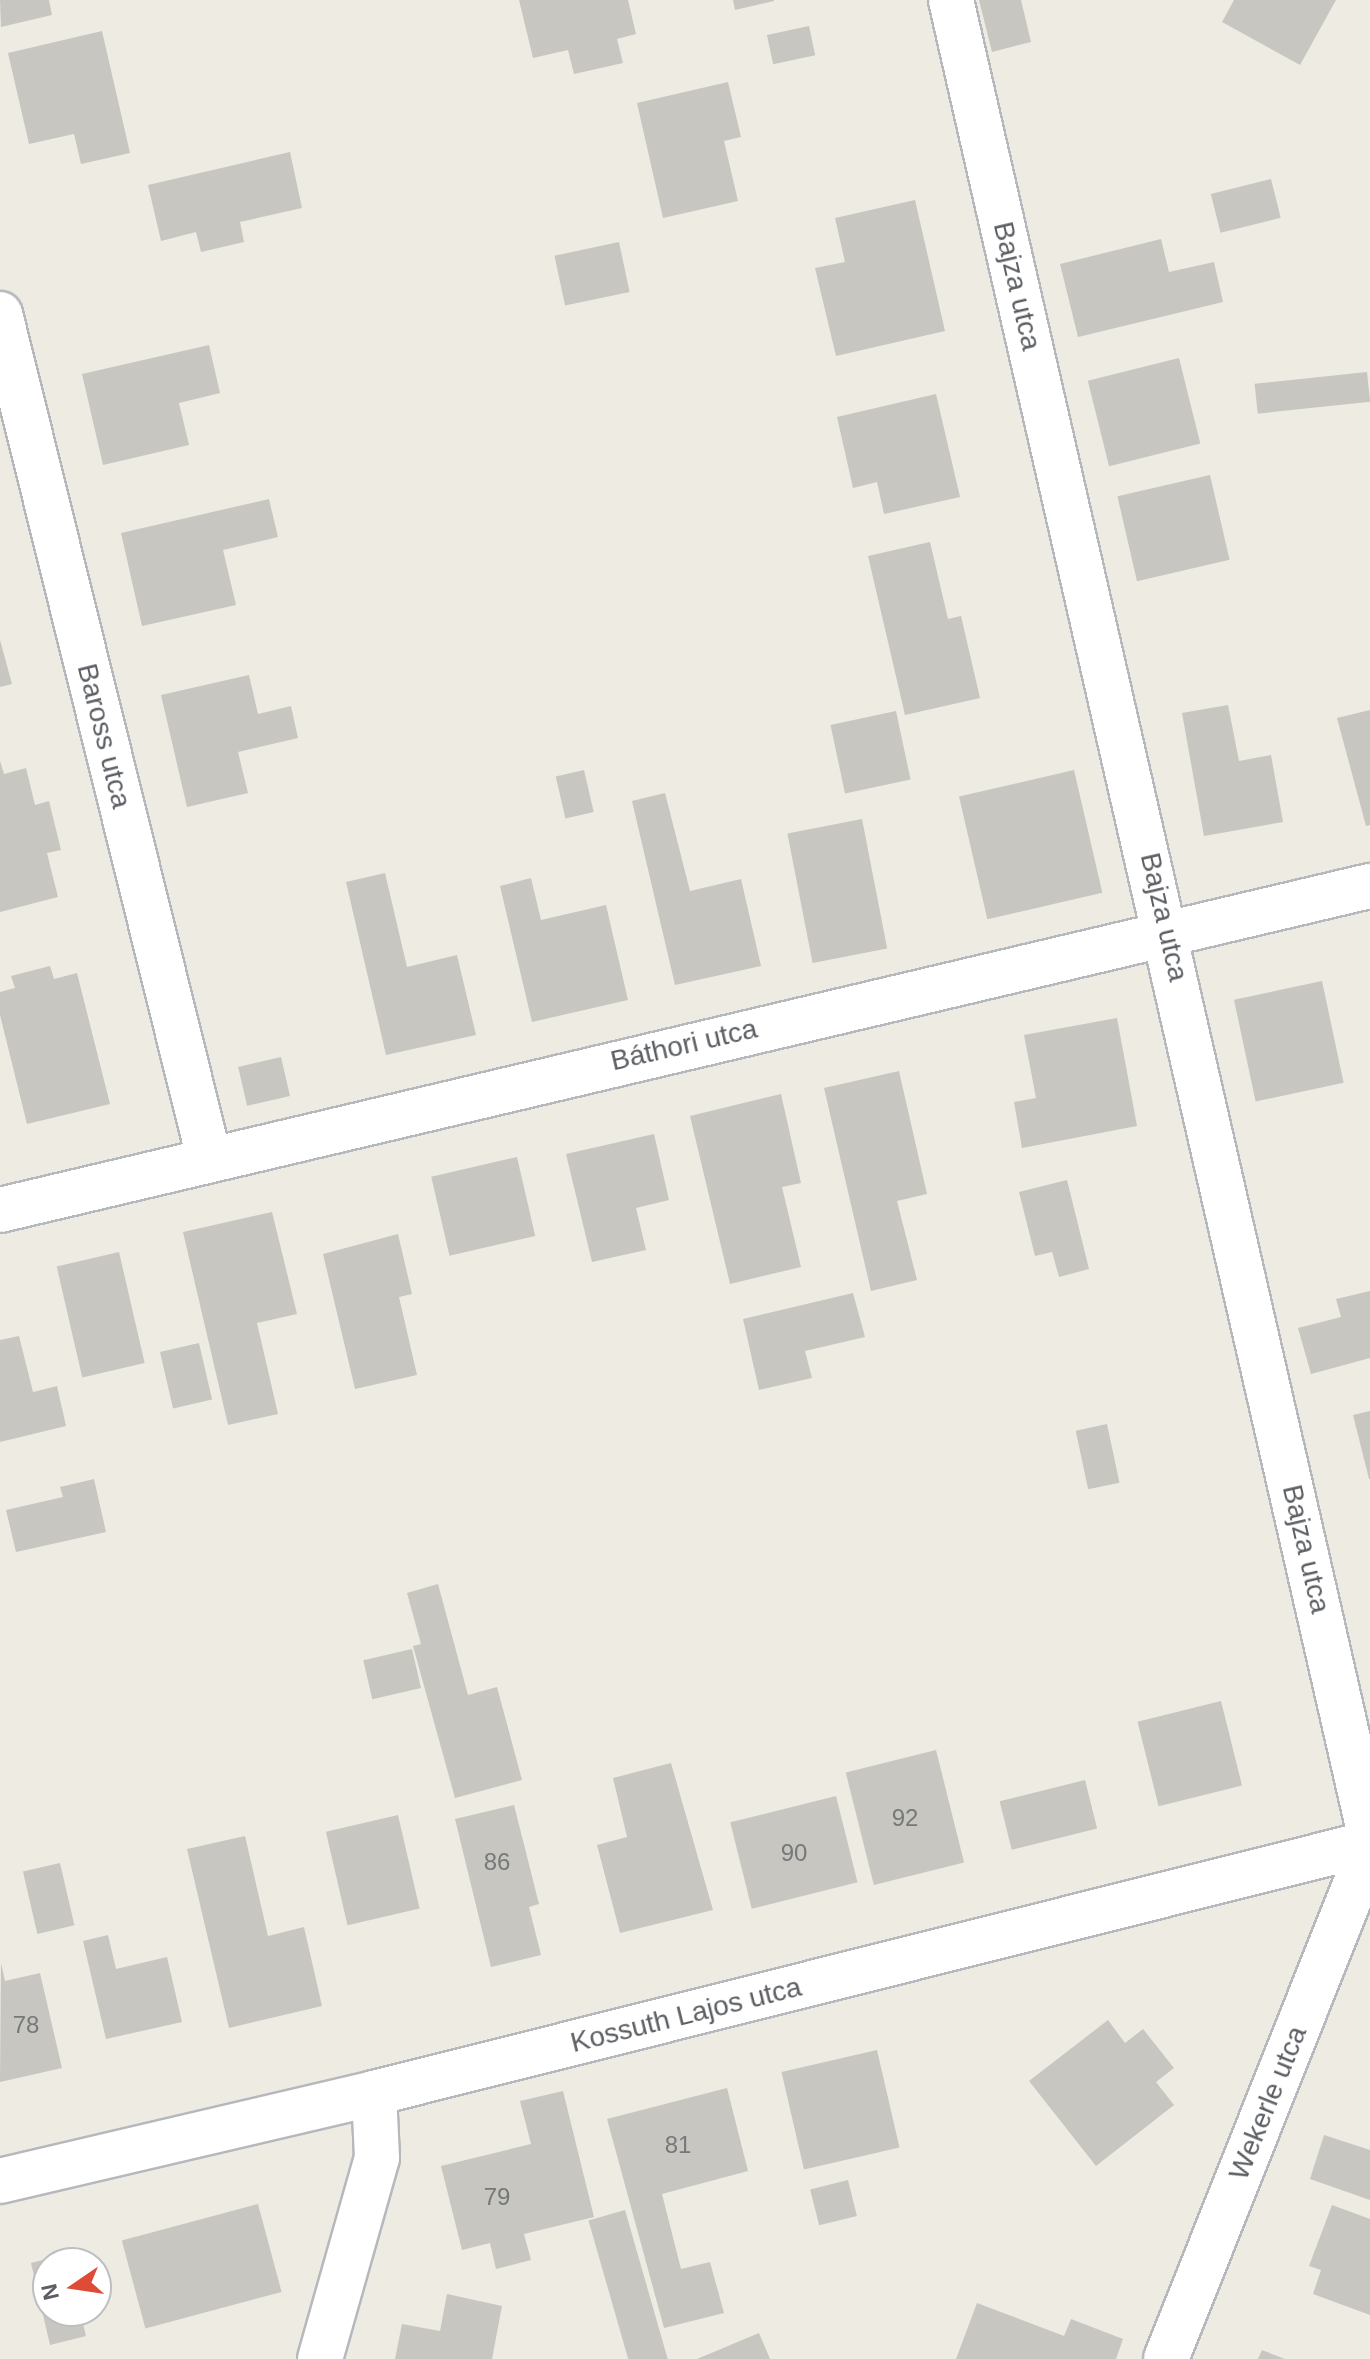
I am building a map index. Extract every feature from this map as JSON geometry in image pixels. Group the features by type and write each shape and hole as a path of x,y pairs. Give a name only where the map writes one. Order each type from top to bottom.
{"street":[{"name":"Bajza utca","path":"951,0 1167,933 1370,1836"},
{"name":"Baross utca","path":"0,314 209,1158"},
{"name":"Báthori utca","path":"0,1210 209,1158 1370,886"},
{"name":"Kossuth Lajos utca","path":"0,2181 374,2093 1370,1845"},
{"name":"Wekerle utca","path":"1166,2359 1370,1845"},
{"path":"320,2359 377,2158 374,2093"}],"building":[{"path":"0,0 49,0 52,15 1,27"},
{"path":"519,0 628,0 636,34 617,39 623,63 574,74 568,50 533,58"},
{"path":"733,0 774,0 774,1 735,10"},
{"path":"979,0 1021,0 1031,42 992,52"},
{"path":"1234,0 1336,0 1300,65 1222,22"},
{"path":"809,26 815,55 773,64 767,35"},
{"path":"102,31 130,153 81,164 74,134 29,144 8,53"},
{"path":"728,82 741,137 724,141 738,201 663,218 637,103"},
{"path":"290,152 302,208 240,222 244,242 201,252 196,232 161,241 148,185"},
{"path":"1271,179 1281,218 1221,233 1211,194"},
{"path":"915,200 945,331 836,356 815,268 845,262 835,218"},
{"path":"1161,239 1169,272 1214,262 1223,302 1078,337 1060,264"},
{"path":"619,242 630,292 565,306 554,256"},
{"path":"209,345 220,393 179,403 189,445 103,465 82,374"},
{"path":"1179,358 1200,443 1109,466 1088,381"},
{"path":"1367,372 1370,402 1258,414 1255,384"},
{"path":"936,394 960,497 884,514 877,482 853,488 837,417"},
{"path":"1210,475 1230,560 1137,581 1117,496"},
{"path":"269,499 278,537 223,550 236,605 142,626 121,533"},
{"path":"930,542 948,619 961,616 980,698 905,715 868,556"},
{"path":"0,640 12,684 0,687"},
{"path":"249,675 258,714 291,706 298,738 238,752 248,793 187,807 161,695"},
{"path":"1228,705 1239,761 1271,755 1283,822 1204,836 1182,713"},
{"path":"1370,710 1370,825 1366,826 1337,718"},
{"path":"896,711 911,779 845,793 830,725"},
{"path":"0,761 4,774 26,768 35,805 49,801 61,850 47,853 58,897 0,912"},
{"path":"584,770 594,812 565,818 556,777"},
{"path":"1074,770 1102,893 987,919 959,797"},
{"path":"665,793 690,891 741,879 761,966 675,985 632,801"},
{"path":"862,819 887,949 813,963 787,834"},
{"path":"385,873 407,967 457,955 476,1035 386,1055 346,882"},
{"path":"531,878 541,920 606,905 628,1000 532,1022 500,886"},
{"path":"50,966 54,979 77,973 110,1104 27,1124 0,1015 0,992 15,988 11,976"},
{"path":"1322,981 1344,1083 1256,1101 1234,1000"},
{"path":"1117,1018 1137,1126 1022,1148 1014,1102 1036,1098 1024,1035"},
{"path":"281,1057 290,1096 247,1106 238,1067"},
{"path":"899,1071 927,1194 897,1201 917,1280 871,1291 824,1088"},
{"path":"781,1094 801,1183 782,1187 801,1267 730,1284 690,1116"},
{"path":"654,1134 669,1200 636,1208 646,1250 592,1262 566,1154"},
{"path":"517,1157 535,1236 449,1256 431,1177"},
{"path":"1067,1180 1089,1269 1059,1277 1052,1252 1035,1256 1019,1192"},
{"path":"272,1212 297,1314 257,1323 278,1414 228,1425 183,1232"},
{"path":"398,1234 412,1294 399,1297 417,1375 355,1389 323,1254"},
{"path":"119,1252 145,1363 82,1377 57,1266"},
{"path":"1370,1291 1370,1358 1311,1374 1298,1328 1341,1317 1336,1299"},
{"path":"853,1293 865,1337 805,1351 812,1378 759,1390 743,1319"},
{"path":"19,1336 33,1392 57,1386 66,1426 0,1442 0,1340"},
{"path":"199,1343 212,1400 173,1409 160,1352"},
{"path":"1370,1411 1370,1479 1369,1479 1353,1415"},
{"path":"1107,1424 1119,1483 1088,1489 1076,1431"},
{"path":"94,1479 106,1532 16,1552 6,1510 63,1497 60,1487"},
{"path":"438,1584 468,1695 497,1687 522,1780 455,1798 413,1646 421,1644 407,1593"},
{"path":"412,1649 421,1688 372,1699 363,1660"},
{"path":"1221,1701 1242,1785 1159,1806 1138,1722"},
{"path":"936,1750 964,1863 874,1885 846,1772"},
{"path":"671,1763 713,1910 620,1933 597,1845 627,1837 613,1778"},
{"path":"1085,1780 1097,1829 1012,1850 1000,1801"},
{"path":"836,1796 858,1882 752,1909 730,1822"},
{"path":"514,1805 539,1904 529,1907 541,1955 491,1967 455,1819"},
{"path":"398,1815 420,1909 347,1925 326,1832"},
{"path":"245,1836 268,1936 304,1927 322,2006 229,2028 187,1849"},
{"path":"60,1863 74,1925 37,1934 23,1872"},
{"path":"108,1935 116,1969 167,1957 182,2022 106,2039 83,1941"},
{"path":"1,1963 5,1981 40,1973 62,2068 0,2082"},
{"path":"1108,2020 1125,2043 1143,2029 1174,2068 1156,2082 1174,2105 1096,2166 1029,2081"},
{"path":"877,2050 899,2147 804,2169 782,2072"},
{"path":"727,2088 748,2171 662,2194 681,2269 710,2262 724,2313 664,2328 607,2119"},
{"path":"563,2091 594,2217 524,2234 531,2260 496,2269 490,2243 462,2250 441,2166 531,2144 520,2101"},
{"path":"1324,2135 1370,2150 1370,2200 1310,2179"},
{"path":"848,2180 857,2216 819,2225 810,2189"},
{"path":"258,2204 282,2292 145,2328 122,2240"},
{"path":"1332,2205 1370,2219 1370,2315 1313,2294 1321,2270 1309,2266"},
{"path":"625,2210 668,2359 628,2359 588,2220"},
{"path":"447,2294 502,2306 492,2359 395,2359 402,2324 440,2331"},
{"path":"977,2303 1064,2336 1071,2319 1123,2339 1116,2359 956,2359"},
{"path":"46,2327 84,2327 86,2336 50,2345"},
{"path":"759,2333 770,2359 697,2359"},
{"path":"1262,2350 1285,2359 1258,2359"}]}
